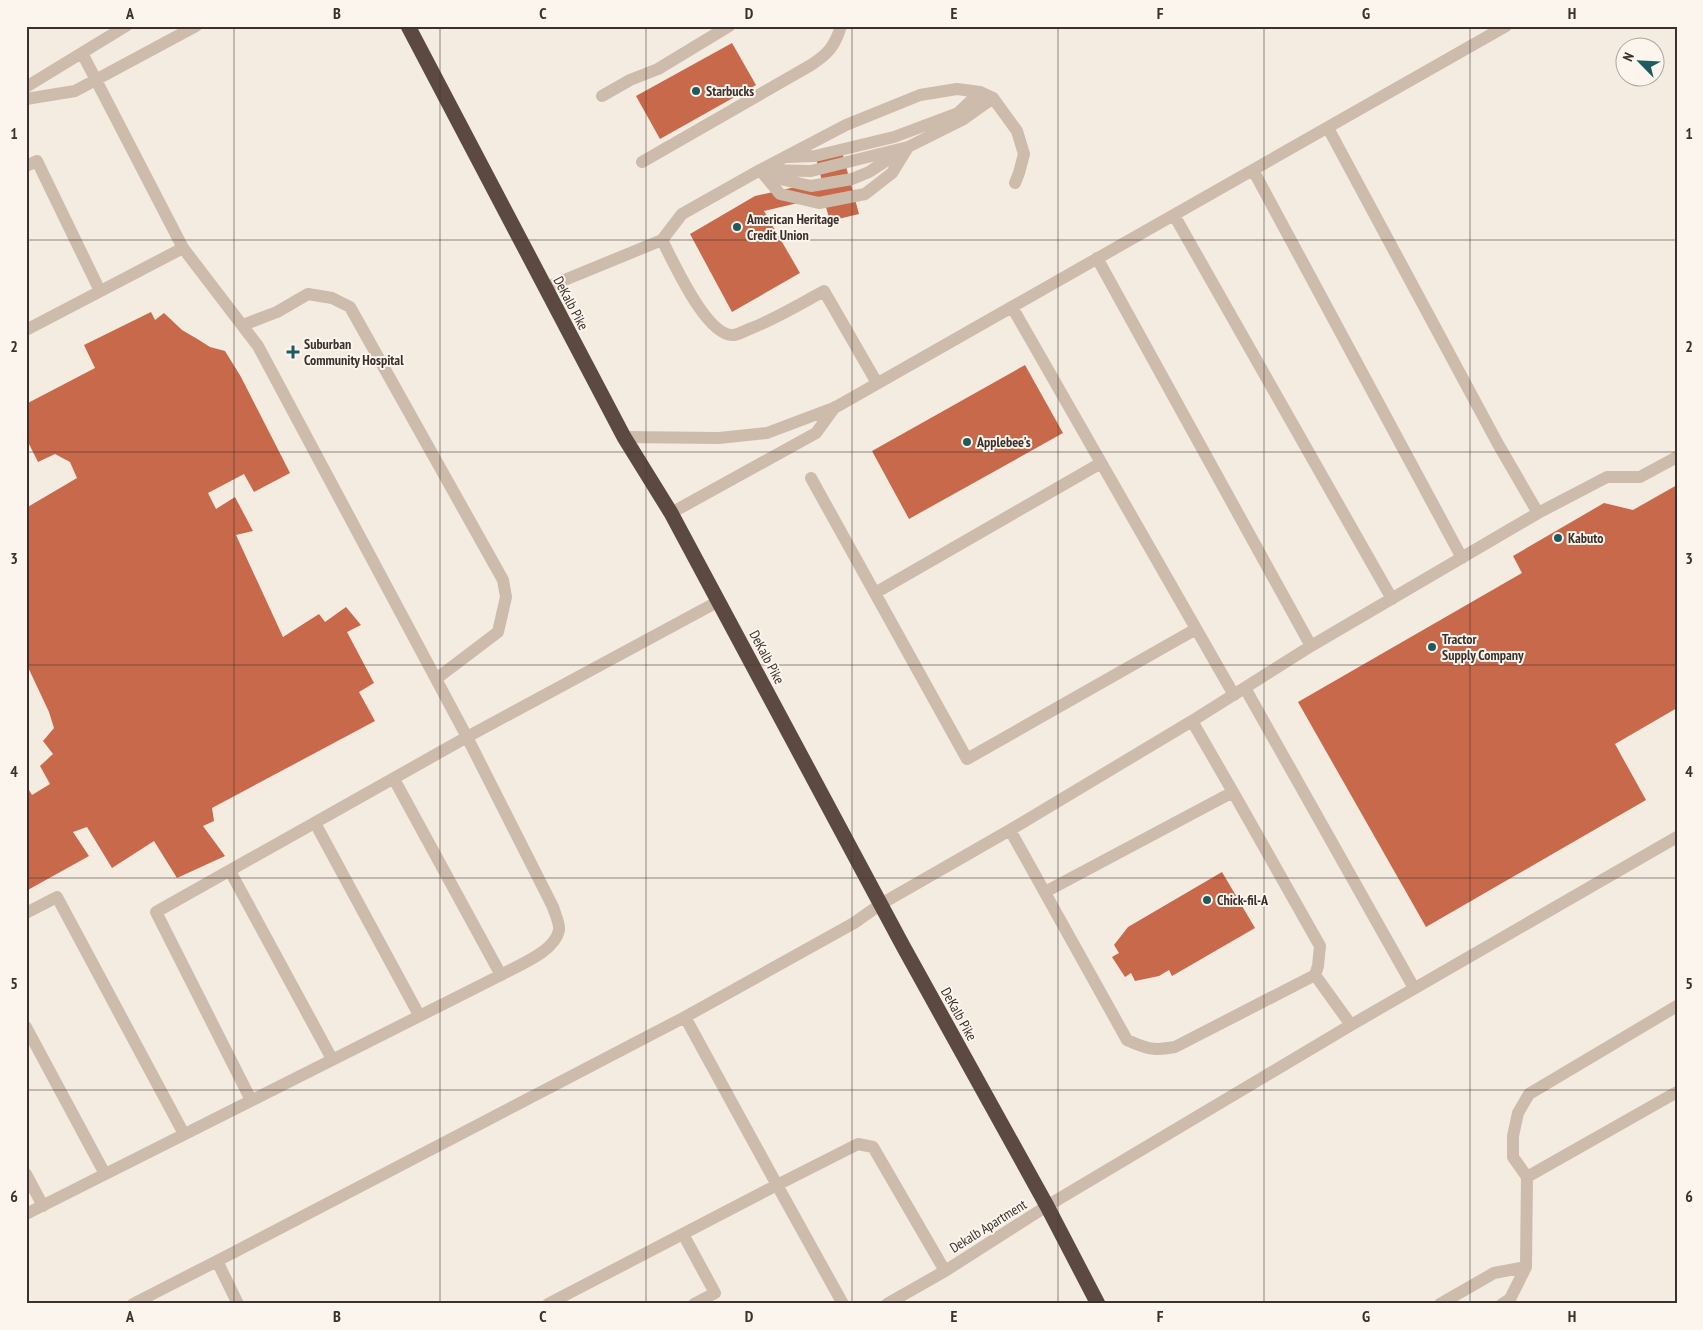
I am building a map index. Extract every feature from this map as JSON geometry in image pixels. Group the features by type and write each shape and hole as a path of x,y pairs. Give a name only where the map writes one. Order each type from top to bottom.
{"highway":[{"name":"DeKalb Pike","path":"408,26 624,437 671,513 908,955 1047,1206 1098,1304"}],"street":[{"path":"26,87 126,26"},
{"path":"26,99 75,91 196,26"},
{"path":"602,96 630,80 658,69 729,26"},
{"path":"642,162 716,121 825,56 837,40 841,26"},
{"path":"624,437 719,438 767,433 836,406 1506,26"},
{"path":"26,1214 501,975 538,955 552,945 559,930 553,907 467,737 258,346 183,248 82,53"},
{"path":"545,288 662,240 682,214 760,170 846,125 920,95 957,89 980,92 993,98 1017,131 1024,154 1015,183"},
{"path":"784,158 815,156 894,137 958,113 980,92"},
{"path":"760,170 811,171 908,147 962,120 993,98"},
{"path":"1328,128 1498,444 1538,513"},
{"path":"760,170 780,194 819,203 865,194 892,173 908,147"},
{"path":"26,166 37,161 100,291"},
{"path":"1253,170 1462,558"},
{"path":"1174,215 1392,599"},
{"path":"662,240 678,274 708,321 726,334 734,335 774,319 824,291 877,383"},
{"path":"27,327 183,248"},
{"path":"1097,258 1311,646"},
{"path":"243,326 277,312 308,294 332,298 350,307 503,580 506,596 498,632 436,679"},
{"path":"1012,307 1196,628 1239,692 1414,988"},
{"path":"671,513 816,433 836,406"},
{"path":"133,1304 686,1017 854,923 882,904 1192,721 1311,646 1538,513 1606,477 1640,477 1677,457"},
{"path":"875,593 1101,463"},
{"path":"811,478 967,759 1196,628"},
{"path":"251,1100 156,912 467,737 719,601"},
{"path":"1010,830 1127,1040 1142,1047 1158,1050 1174,1047 1315,975 1320,946 1192,721"},
{"path":"394,779 501,975"},
{"path":"1044,892 1233,792"},
{"path":"315,824 419,1015"},
{"name":"Dekalb Apartment","path":"887,1304 945,1271 1047,1206 1351,1025 1677,837"},
{"path":"230,870 332,1059"},
{"path":"26,913 57,897 184,1134"},
{"path":"1315,975 1351,1025"},
{"path":"1502,1304 1510,1299 1526,1267 1527,1177 1514,1157 1514,1136 1518,1113 1529,1094 1677,1006"},
{"path":"686,1017 843,1304"},
{"path":"26,1027 105,1174"},
{"path":"1527,1177 1677,1092"},
{"path":"548,1304 858,1144 873,1147 945,1271"},
{"path":"26,1174 43,1206"},
{"path":"683,1234 715,1293 694,1304"},
{"path":"217,1262 238,1304"},
{"path":"1440,1304 1494,1273 1526,1267"}],"building":[{"name":"Starbucks","path":"732,43 756,85 660,139 636,96"},
{"name":"American Heritage Credit Union","path":"841,148 859,214 830,221 823,197 764,211 800,273 732,312 690,234 755,196 822,181 815,155"},
{"path":"151,312 155,320 164,313 182,330 210,347 225,351 241,377 290,473 254,492 244,474 208,493 216,509 235,497 253,531 236,535 283,637 319,614 325,622 346,607 361,625 347,632 374,683 359,692 375,721 212,808 214,821 203,826 225,856 177,878 154,841 112,868 87,827 73,832 89,856 26,891 26,785 32,795 50,784 40,766 53,754 43,741 54,728 49,712 26,663 26,508 77,478 70,462 55,454 38,462 26,438 26,404 95,368 84,345"},
{"name":"Applebee's","path":"1025,365 1063,433 909,519 872,451"},
{"path":"1677,485 1677,708 1615,744 1646,800 1426,927 1298,702 1522,573 1513,556 1604,503 1633,510"},
{"name":"Chick-fil-A","path":"1222,872 1255,928 1172,976 1169,970 1159,976 1135,981 1131,973 1125,977 1112,957 1119,953 1114,945 1128,927"}],"place":[{"name":"Starbucks","path":"696,91"},
{"name":"American Heritage Credit Union","path":"737,227"},
{"name":"Suburban Community Hospital","path":"293,352"},
{"name":"Applebee's","path":"967,442"},
{"name":"Kabuto","path":"1558,538"},
{"name":"Tractor Supply Company","path":"1432,647"},
{"name":"Chick-fil-A","path":"1207,900"}]}
